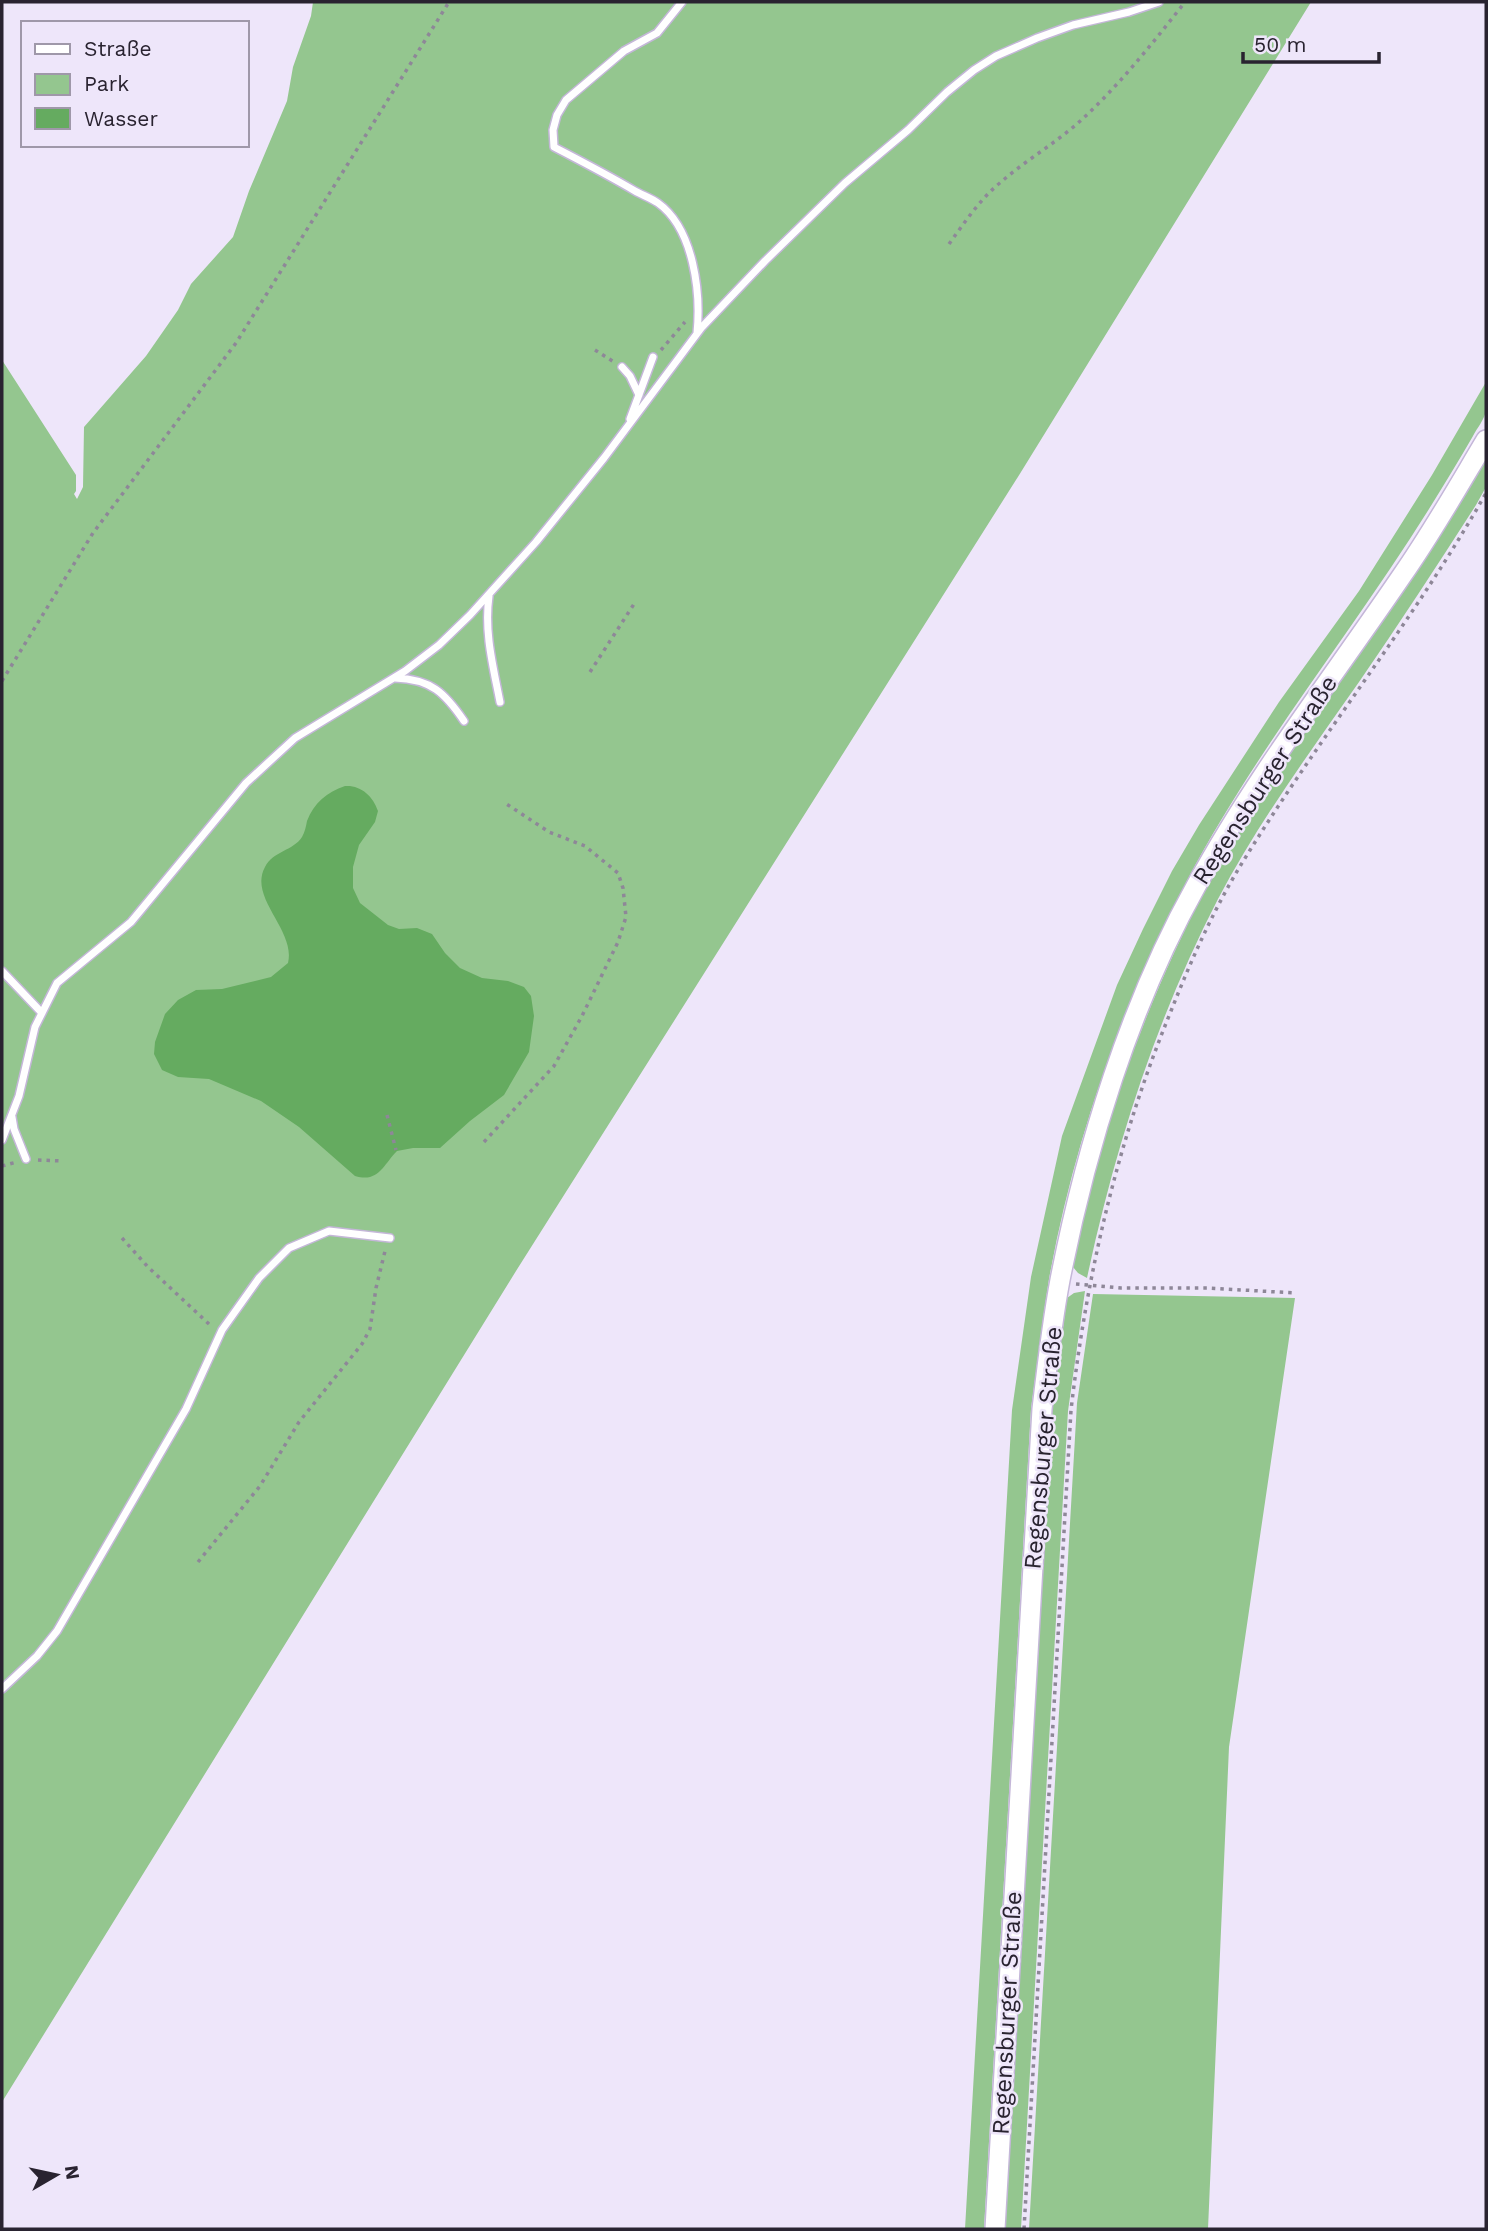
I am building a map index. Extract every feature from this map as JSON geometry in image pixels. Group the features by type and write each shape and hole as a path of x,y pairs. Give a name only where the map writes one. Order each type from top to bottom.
{"street":[{"name":"Regensburger Straße","path":"995,2229 1042,1409 1060,1282 1086,1169 1125,1045 1168,941 1194,888 1250,795 1405,571 1486,440"}],"lane":[{"path":"682,2 657,33 613,60 566,100 557,115 553,130 554,147 659,204 673,219 685,242 696,276 699,312 697,333"},
{"path":"2,1140 19,1096 35,1027 57,983 131,922 246,783 295,738 394,678 439,645 536,542 697,333 765,261 845,183 974,70 996,56 1037,38 1073,25 1159,2"},
{"path":"627,426 653,357"},
{"path":"622,367 630,376 639,395"},
{"path":"489,594 487,633 500,702"},
{"path":"394,678 412,678 441,691 464,721"},
{"path":"2,971 42,1013"},
{"path":"12,1114 14,1129 26,1159"},
{"path":"2,1689 37,1656 57,1631 186,1409 220,1334 259,1278 289,1248 328,1231 390,1238"}],"path":[{"path":"2,681 93,533 236,343 449,2"},
{"path":"949,244 971,212 998,184 1077,123 1103,97 1144,53 1185,2"},
{"path":"1024,2229 1071,1410 1088,1286 1111,1187 1135,1104 1154,1052 1191,960 1228,888 1298,775 1421,596 1486,493"},
{"path":"590,672 634,604"},
{"path":"484,1142 554,1066 618,942 626,917 623,888 618,873 585,846 549,832 505,803"},
{"path":"387,1115 396,1150"},
{"path":"122,1238 148,1267 220,1334"},
{"path":"198,1562 260,1486 299,1422 362,1344 370,1329 381,1264 390,1238"},
{"path":"1095,1287 1208,1288 1296,1293"}],"green space":[{"path":"313,2 1311,2 1021,472 516,1271 2,2102 2,360 76,475 74,494 77,499 83,487 84,427 146,356 178,310 191,284 233,237 249,191 287,101 293,67 311,16"},
{"path":"1486,382 1487,403 1484,417 1429,509 1243,784 1188,879 1142,974 1122,1023 1072,1175 1049,1279 1031,1409 984,2229 965,2229 1012,1410 1031,1277 1062,1136 1117,985 1172,871 1279,702 1359,591 1432,475"},
{"path":"1486,455 1486,487 1476,505 1389,638 1267,815 1218,899 1196,944 1157,1037 1124,1132 1087,1278 1073,1267 1105,1133 1149,1011 1188,923 1218,865 1252,810 1398,594"},
{"path":"1085,1291 1068,1411 1021,2229 1005,2229 1052,1408 1067,1298 1074,1293"},
{"path":"1093,1294 1295,1298 1229,1747 1208,2229 1029,2229 1077,1403"}],"water":[{"path":"345,786 366,792 378,811 375,822 359,845 353,867 353,888 360,903 388,925 399,929 417,928 432,934 460,968 482,978 508,981 524,987 531,996 534,1016 529,1052 504,1095 440,1148 397,1151 375,1175 363,1178 355,1176 299,1127 261,1101 209,1079 178,1077 162,1070 154,1054 155,1042 165,1014 178,1000 196,990 222,989 271,977 288,963 289,951 285,938 267,902 261,879 269,862 302,837 313,809 322,799"}]}
